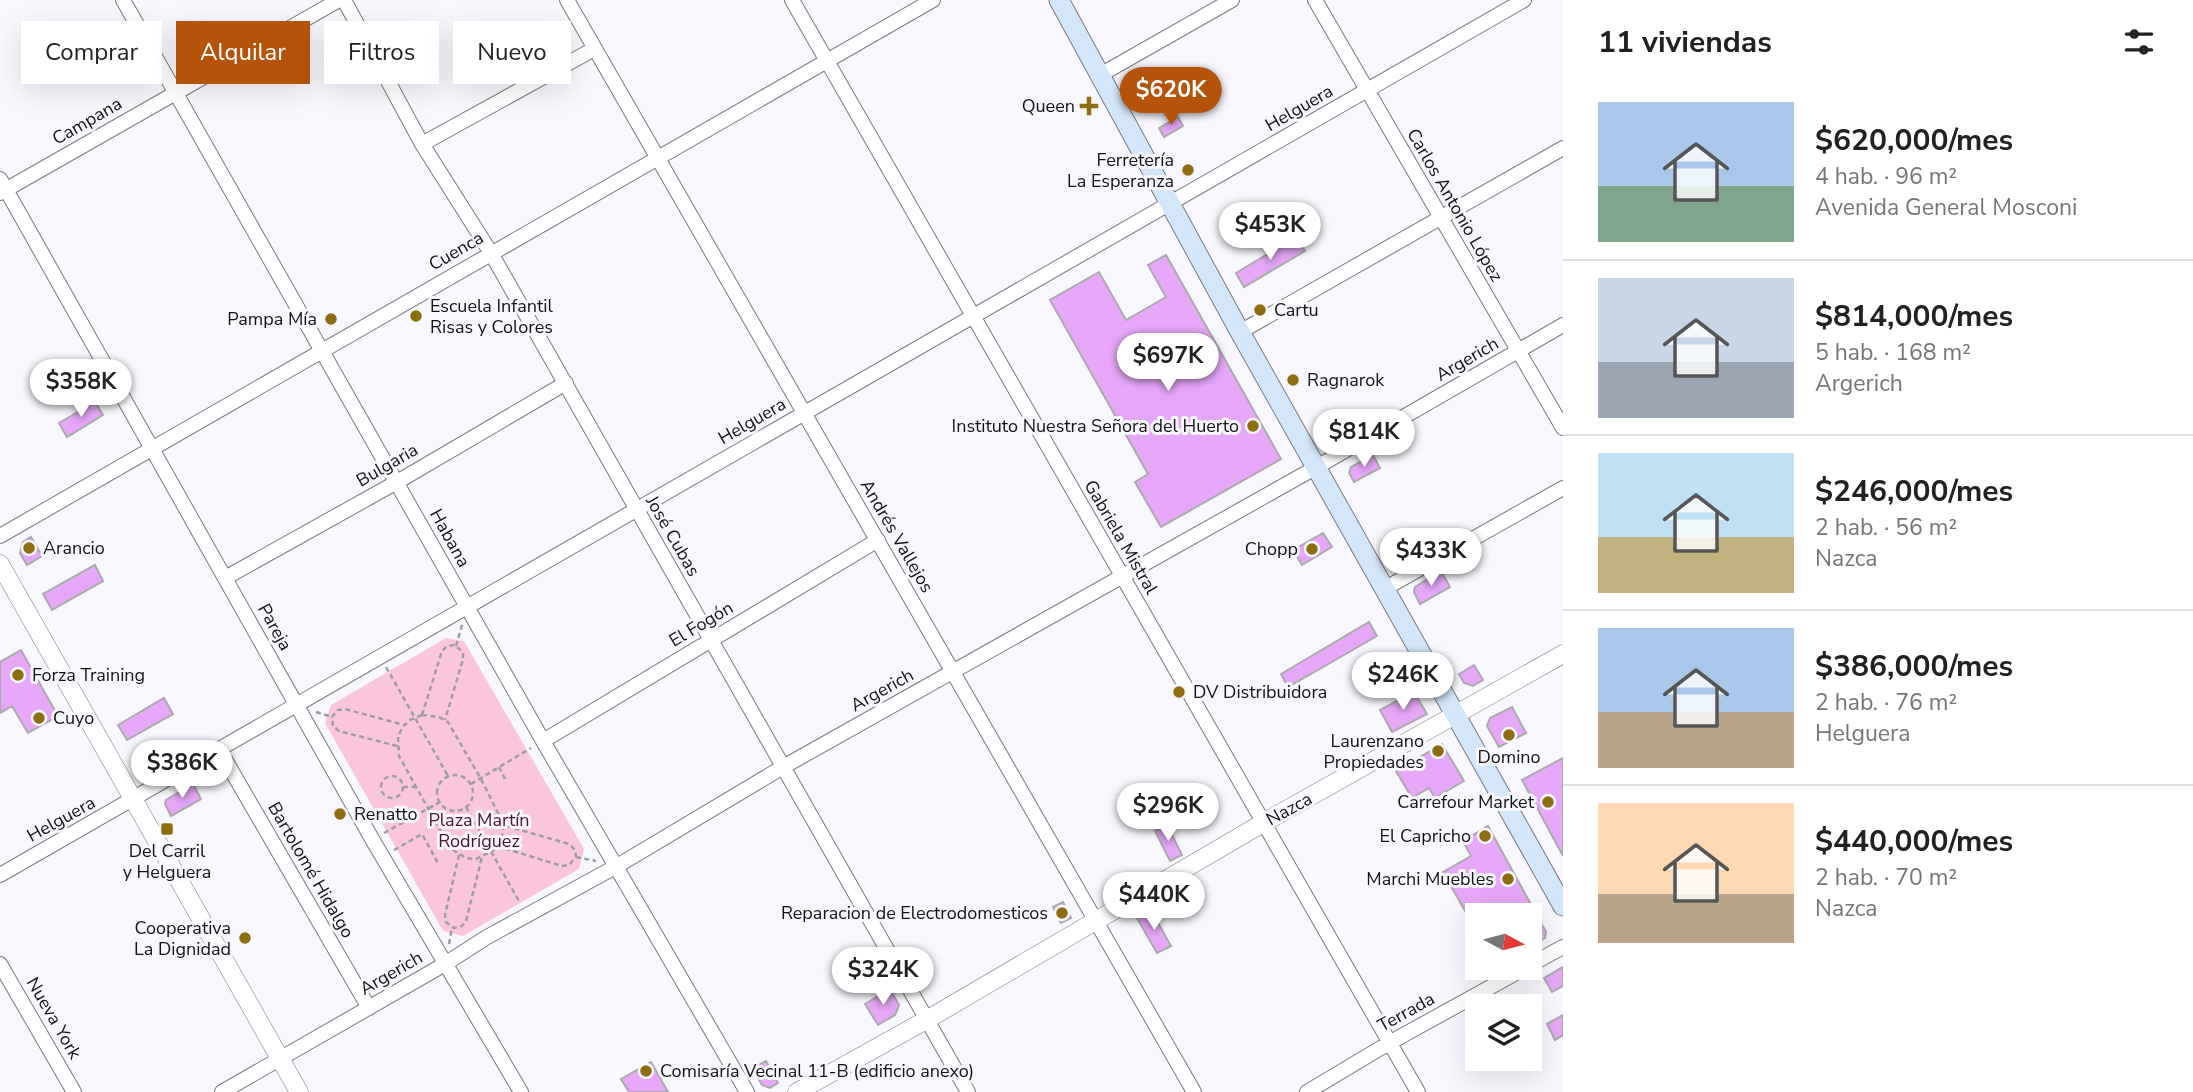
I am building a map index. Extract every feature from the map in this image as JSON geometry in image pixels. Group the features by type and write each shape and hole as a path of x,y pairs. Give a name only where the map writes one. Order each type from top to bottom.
{"main road":[{"path":"1059,0 1315,468 1563,906"}],"street":[{"name":"Habana","path":"123,0 543,741 747,1092"},
{"name":"Campana","path":"2,187 339,0"},
{"name":"José Cubas","path":"344,0 422,144 491,253 566,383 710,642 968,1092"},
{"name":"Andrés Vallejos","path":"567,0 1194,1092"},
{"name":"Gabriela Mistral","path":"792,0 1418,1092"},
{"name":"Cuenca","path":"0,536 657,156 933,0"},
{"path":"1100,75 1232,0"},
{"name":"Carlos Antonio López","path":"1315,0 1563,428"},
{"name":"Helguera","path":"0,875 1524,0"},
{"path":"422,144 594,48"},
{"path":"1240,332 1563,148"},
{"name":"Pareja","path":"2,187 153,448 372,839 521,1092"},
{"name":"Argerich","path":"222,1092 527,915 617,866 783,767 1315,468 1563,325"},
{"name":"Bulgaria","path":"225,578 566,383"},
{"path":"1384,589 1563,488"},
{"name":"El Fogón","path":"543,741 878,540"},
{"path":"0,564 299,1092"},
{"name":"Nazca","path":"797,1092 1563,654"},
{"name":"Bartolomé Hidalgo","path":"220,751 369,1008"},
{"path":"1542,958 1563,947"},
{"name":"Nueva York","path":"0,964 74,1092"},
{"name":"Terrada","path":"1307,1092 1503,980"}],"path":[{"path":"422,715 442,651 447,646 454,645 463,652 463,659 444,720"},
{"path":"380,657 448,776"},
{"path":"397,746 339,731 333,726 332,717 338,710 345,709 405,725"},
{"path":"422,715 444,720 454,730 499,813 503,833 497,846 482,857 466,858 450,848 399,756 398,736 405,725 422,715"},
{"path":"471,785 543,741"},
{"path":"499,767 505,779"},
{"path":"459,775 471,785 472,798 466,807 460,810 449,809 440,802 438,790 448,776 459,775"},
{"path":"391,776 398,778 403,787 398,796 391,798 385,795 382,785 385,779 391,776"},
{"path":"403,787 416,787"},
{"path":"372,839 440,802"},
{"path":"466,807 527,915"},
{"path":"497,846 562,866 572,863 576,857 575,850 569,844 503,825"},
{"path":"382,856 422,834 439,865"},
{"path":"459,855 445,915 446,922 454,928 462,926 466,921 482,857"}],"green space":[{"name":"Plaza Martín Rodríguez","path":"446,638 464,641 584,849 579,869 463,936 443,931 325,723 331,705"}],"building":[{"path":"1178,117 1183,126 1164,137 1159,128"},
{"path":"1296,237 1305,251 1244,287 1236,273"},
{"path":"1166,255 1281,459 1161,527 1135,482 1148,474 1050,300 1099,272 1126,320 1166,297 1148,265"},
{"path":"95,402 103,415 67,437 59,423"},
{"path":"1373,455 1380,468 1354,482 1349,473 1351,467"},
{"name":"Chopp","path":"1323,533 1332,547 1302,565 1293,550"},
{"name":"Arancio","path":"31,537 42,556 27,565 20,553 23,542"},
{"path":"95,565 103,581 52,610 43,594"},
{"path":"1441,571 1450,587 1420,604 1414,592 1415,587"},
{"path":"1369,622 1377,636 1288,687 1281,674"},
{"path":"21,650 58,716 28,733 12,706 0,713 0,662"},
{"path":"1474,665 1483,680 1473,686 1464,683 1459,674"},
{"path":"1414,692 1427,714 1392,732 1380,710"},
{"path":"164,698 173,714 127,740 118,725"},
{"path":"1512,707 1526,733 1499,747 1487,726 1490,718"},
{"path":"1442,744 1464,781 1435,798 1429,788 1412,798 1396,771"},
{"name":"Carrefour Market","path":"1563,758 1563,856 1522,780"},
{"path":"193,784 201,799 171,816 165,804 166,800"},
{"path":"1167,825 1182,855 1170,861 1155,831"},
{"path":"1488,826 1530,903 1465,903 1465,911 1443,872 1471,856 1463,841"},
{"name":"Reparacion de Electrodomesticos","path":"1063,902 1071,918 1061,923 1053,907"},
{"path":"1151,910 1171,946 1157,953 1137,918"},
{"path":"1542,925 1546,932 1542,940"},
{"path":"1563,967 1563,986 1552,992 1544,978"},
{"path":"890,989 899,1005 895,1015 878,1025 865,1004"},
{"path":"1563,1015 1563,1035 1555,1040 1547,1024"},
{"path":"766,1061 778,1083 770,1088 762,1085 752,1068"},
{"name":"Comisaría Vecinal 11-B (edificio anexo)","path":"651,1062 668,1092 629,1092 621,1079"}],"place":[{"name":"Queen","path":"1089,106"},
{"name":"Ferretería La Esperanza","path":"1188,170"},
{"name":"Cartu","path":"1260,310"},
{"name":"Escuela Infantil Risas y Colores","path":"416,316"},
{"name":"Pampa Mía","path":"331,319"},
{"name":"Ragnarok","path":"1293,380"},
{"name":"Instituto Nuestra Señora del Huerto","path":"1253,426"},
{"name":"Arancio","path":"29,548"},
{"name":"Chopp","path":"1312,549"},
{"name":"Forza Training","path":"18,675"},
{"name":"DV Distribuidora","path":"1179,692"},
{"name":"Cuyo","path":"39,718"},
{"name":"Domino","path":"1509,735"},
{"name":"Laurenzano Propiedades","path":"1438,751"},
{"name":"Carrefour Market","path":"1548,802"},
{"name":"Renatto","path":"340,814"},
{"name":"Del Carril y Helguera","path":"167,829"},
{"name":"El Capricho","path":"1485,836"},
{"name":"Marchi Muebles","path":"1508,879"},
{"name":"Reparacion de Electrodomesticos","path":"1062,913"},
{"name":"Cooperativa La Dignidad","path":"245,938"},
{"name":"Comisaría Vecinal 11-B (edificio anexo)","path":"646,1071"}]}
